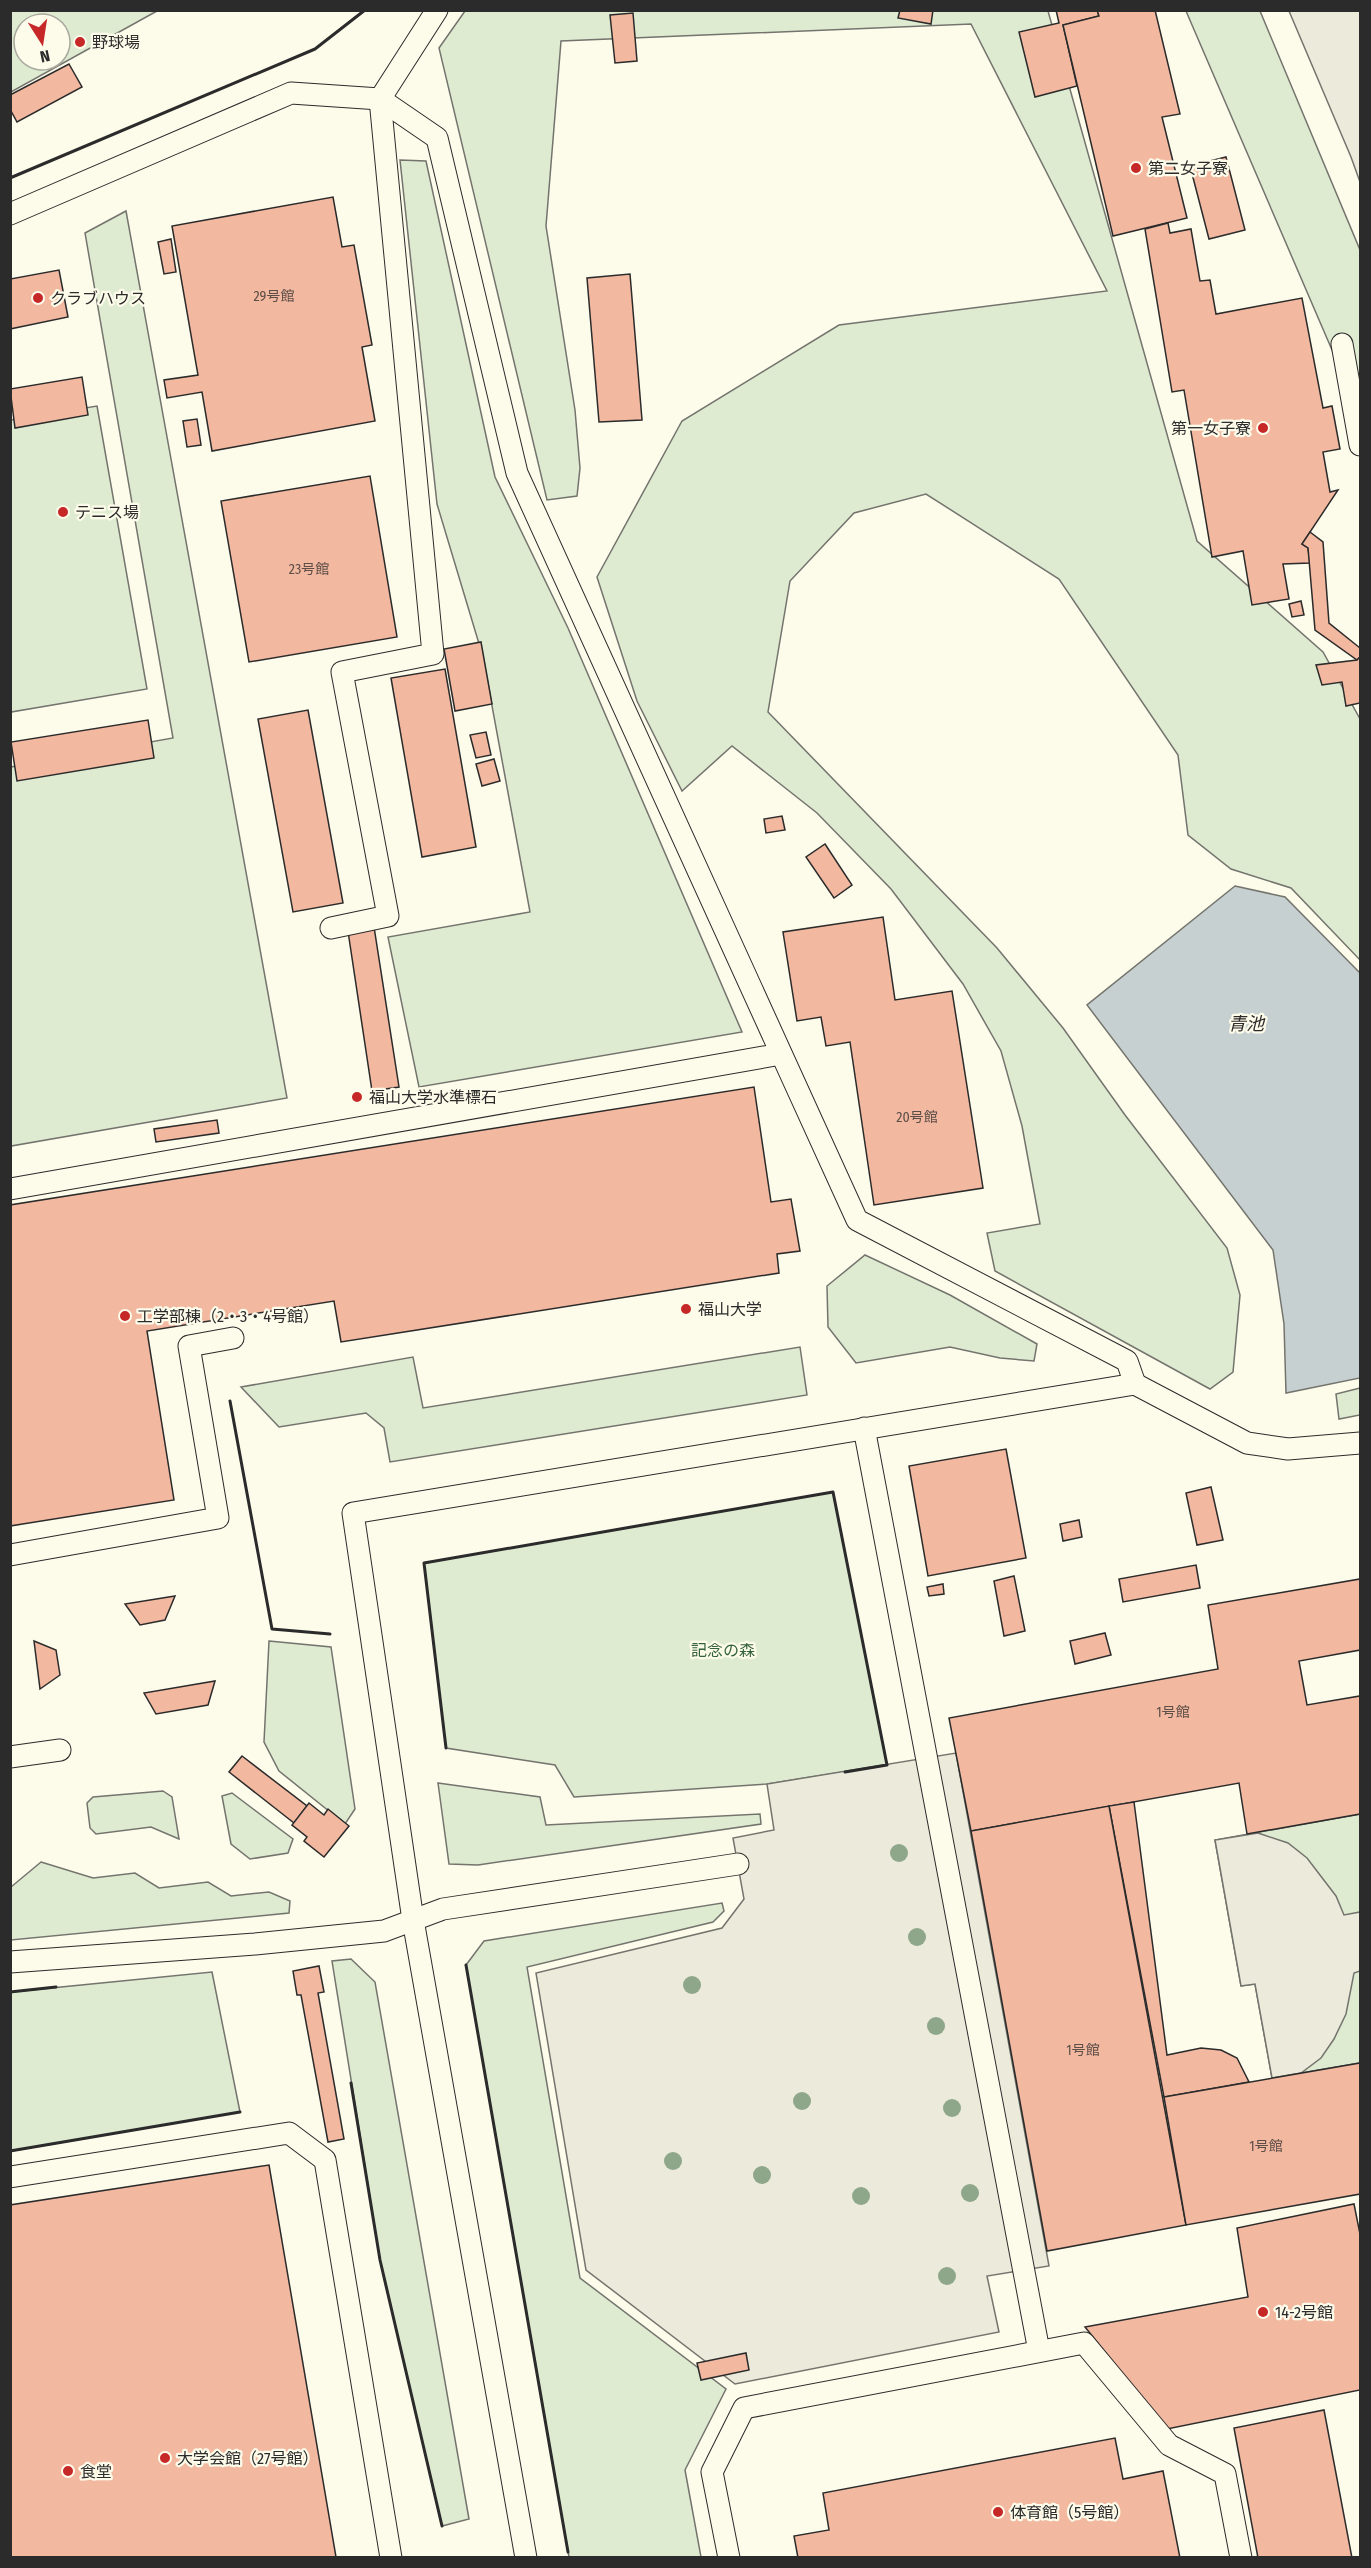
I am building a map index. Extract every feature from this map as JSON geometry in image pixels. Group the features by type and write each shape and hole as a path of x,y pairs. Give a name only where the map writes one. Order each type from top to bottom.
{"lane":[{"path":"331,928 388,916 342,672 433,654 380,99 437,10"},
{"path":"10,214 291,93 380,99 437,138 517,473 857,1220 1127,1361 1135,1384"},
{"path":"1342,344 1360,445"},
{"path":"10,1189 781,1054"},
{"path":"10,1555 218,1518 189,1346 233,1338"},
{"path":"526,2558 413,1920 352,1513 1135,1384 1247,1443 1288,1449 1360,1443"},
{"path":"864,1428 1039,2351"},
{"path":"10,1757 60,1750"},
{"path":"10,1962 312,1940 384,1931 443,1909 738,1864"},
{"path":"10,2177 290,2133 325,2160 391,2558"},
{"path":"729,2558 712,2472 744,2408 1084,2343 1170,2445 1225,2474 1241,2558"}],"green space":[{"path":"11,10 157,10 72,58 72,12 12,12 12,72 47,72 11,92"},
{"path":"465,11 1048,11 1197,541 1323,652 1360,719 1360,960 1291,888 1231,869 1188,835 1178,755 1059,579 926,494 854,513 790,581 768,712 997,948 1063,1028 1125,1115 1227,1248 1240,1295 1233,1372 1210,1389 995,1271 987,1233 1040,1224 1022,1126 1001,1051 963,984 891,889 817,813 732,746 682,791 637,701 597,577 682,421 839,325 1107,291 971,24 561,41 546,226 575,410 580,468 577,496 547,500 439,48"},
{"path":"1186,11 1260,11 1360,250 1360,415"},
{"path":"400,160 426,161 495,477 568,628 742,1032 419,1087 388,937 530,912 483,657 437,504"},
{"path":"126,211 287,1098 11,1146 11,767 173,738 85,233"},
{"name":"テニス場","path":"97,406 147,689 11,712 11,420"},
{"path":"865,1255 950,1295 1037,1344 1034,1361 1000,1358 950,1347 856,1363 828,1327 827,1286"},
{"path":"800,1347 807,1395 390,1462 384,1428 366,1413 279,1427 241,1387 413,1357 423,1408"},
{"path":"1360,1388 1360,1415 1339,1419 1336,1394"},
{"name":"記念の森","path":"833,1492 887,1765 767,1784 574,1797 555,1765 446,1748 424,1563"},
{"path":"269,1641 331,1647 355,1809 345,1824 279,1771 264,1742"},
{"path":"438,1783 540,1797 546,1825 760,1814 761,1824 478,1865 449,1864"},
{"path":"163,1791 172,1797 179,1839 151,1827 96,1834 90,1828 87,1803 93,1797"},
{"path":"232,1793 293,1839 288,1853 250,1859 231,1844 222,1796"},
{"path":"1360,1814 1360,2063 1272,2078 1255,1984 1241,1986 1215,1840"},
{"path":"41,1862 93,1878 135,1873 159,1888 208,1882 231,1896 269,1892 290,1901 289,1913 11,1940 11,1887"},
{"path":"722,1903 724,1911 713,1922 527,1967 580,2278 726,2389 685,2470 701,2557 569,2557 466,1965 484,1941"},
{"path":"351,1959 375,1982 469,2519 442,2526 380,2260 332,1961"},
{"path":"212,1972 240,2112 11,2151 11,1992"}],"shaded area":[{"path":"1289,11 1360,11 1360,182 1351,157"},
{"path":"956,1753 1049,2266 987,2276 999,2332 735,2384 586,2270 536,1973 722,1928 744,1899 733,1838 774,1830 767,1784"},
{"path":"1258,1833 1288,1843 1307,1858 1336,1896 1344,1915 1360,1912 1360,1971 1354,1973 1346,2014 1334,2039 1321,2058 1301,2073 1272,2078 1255,1984 1241,1986 1215,1840"}],"water":[{"name":"青池","path":"1235,886 1285,897 1360,973 1360,1378 1286,1393 1284,1324 1273,1250 1087,1005"}],"building":[{"path":"900,10 933,10 931,24 898,18"},
{"path":"1056,10 1097,10 1099,16 1063,25 1077,86 1035,97 1019,32 1059,23"},
{"name":"第二女子寮","path":"1097,10 1155,10 1180,114 1162,117 1187,218 1113,236 1063,25 1099,16"},
{"path":"633,13 637,61 615,63 610,15"},
{"path":"72,69 82,87 17,122 10,109 10,95 54,72 72,72"},
{"path":"1226,157 1245,230 1209,239 1190,166"},
{"path":"333,197 342,247 354,245 372,345 362,347 375,421 212,451 202,392 167,398 164,380 198,375 172,226"},
{"name":"第一女子寮","path":"1168,223 1170,233 1191,229 1200,281 1210,280 1216,314 1302,298 1323,408 1332,406 1340,449 1323,452 1330,492 1338,490 1302,544 1308,548 1310,563 1283,564 1289,599 1252,605 1243,551 1212,557 1184,390 1172,392 1145,229"},
{"path":"171,239 176,272 164,274 158,242"},
{"name":"クラブハウス","path":"59,270 68,317 10,329 10,279"},
{"path":"630,274 642,420 599,422 587,278"},
{"path":"82,377 88,415 15,428 10,389"},
{"path":"197,419 201,445 187,447 183,421"},
{"path":"370,476 397,637 249,662 221,501"},
{"path":"1310,532 1323,542 1329,623 1360,648 1360,657 1357,660 1315,630 1308,548 1302,544"},
{"path":"1301,601 1304,615 1292,617 1289,604"},
{"path":"481,642 492,704 455,711 444,649"},
{"path":"1360,657 1360,703 1346,706 1342,682 1322,685 1316,665 1357,660"},
{"path":"445,669 476,847 422,857 391,678"},
{"path":"308,710 343,903 293,912 258,719"},
{"path":"148,720 154,758 17,781 11,742"},
{"path":"486,732 491,755 476,758 470,735"},
{"path":"494,759 500,781 482,786 476,764"},
{"path":"782,816 785,830 766,833 764,819"},
{"path":"825,844 852,885 834,898 806,857"},
{"path":"372,914 399,1087 372,1091 346,918"},
{"path":"883,917 895,1000 952,991 983,1188 874,1205 850,1042 826,1046 821,1017 797,1021 783,932"},
{"name":"工学部棟（2・3・4号館）","path":"754,1087 771,1202 791,1199 800,1251 777,1254 779,1273 341,1342 334,1301 147,1331 174,1500 10,1526 10,1205"},
{"path":"217,1120 219,1133 156,1142 154,1129"},
{"path":"1006,1449 1026,1558 928,1576 909,1466"},
{"path":"1211,1487 1223,1540 1197,1545 1186,1493"},
{"path":"1079,1520 1082,1537 1063,1541 1060,1524"},
{"path":"1196,1565 1200,1588 1123,1602 1119,1579"},
{"path":"1014,1576 1025,1631 1004,1636 994,1581"},
{"path":"1360,1579 1360,1650 1299,1661 1307,1705 1360,1696 1360,1814 1247,1834 1239,1783 971,1831 949,1718 1218,1669 1208,1605"},
{"path":"943,1584 944,1594 929,1596 927,1587"},
{"path":"175,1596 165,1620 140,1625 125,1604"},
{"path":"1105,1633 1111,1655 1075,1664 1070,1641"},
{"path":"34,1641 56,1650 60,1675 40,1689"},
{"path":"215,1681 208,1705 156,1714 144,1693"},
{"path":"242,1756 307,1806 294,1823 229,1772"},
{"path":"1134,1802 1167,2055 1201,2048 1221,2050 1237,2058 1249,2082 1164,2097 1109,1806"},
{"path":"309,1803 324,1815 328,1809 349,1826 324,1857 304,1841 307,1837 292,1825"},
{"path":"1109,1806 1186,2225 1047,2251 971,1831"},
{"path":"319,1966 324,1992 318,1993 344,2139 328,2142 301,1995 297,1995 293,1971"},
{"path":"1360,2063 1360,2194 1186,2225 1164,2097"},
{"name":"大学会館（27号館）","path":"269,2165 336,2557 10,2558 10,2205"},
{"name":"14-2号館","path":"1354,2204 1360,2234 1360,2390 1167,2429 1085,2327 1248,2297 1237,2228"},
{"path":"746,2353 749,2370 701,2380 697,2363"},
{"path":"1324,2410 1352,2558 1258,2558 1234,2428"},
{"name":"体育館（5号館）","path":"1115,2438 1123,2479 1163,2471 1180,2558 798,2558 794,2536 829,2530 823,2493"}],"wall":[{"path":"10,178 315,49 365,10"},
{"path":"230,1401 272,1629 330,1634"},
{"path":"446,1748 424,1563 833,1492 887,1765 845,1772"},
{"path":"466,1965 568,2552"},
{"path":"10,1992 56,1987"},
{"path":"351,2083 380,2260 442,2526"},
{"path":"10,2151 240,2112"}],"place":[{"name":"野球場","path":"80,42"},
{"name":"第二女子寮","path":"1136,168"},
{"name":"クラブハウス","path":"38,298"},
{"name":"第一女子寮","path":"1263,428"},
{"name":"テニス場","path":"63,512"},
{"name":"福山大学水準標石","path":"357,1097"},
{"name":"福山大学","path":"686,1309"},
{"name":"工学部棟（2・3・4号館）","path":"125,1316"},
{"name":"14-2号館","path":"1263,2312"},
{"name":"大学会館（27号館）","path":"165,2458"},
{"name":"食堂","path":"68,2471"},
{"name":"体育館（5号館）","path":"998,2512"}]}
